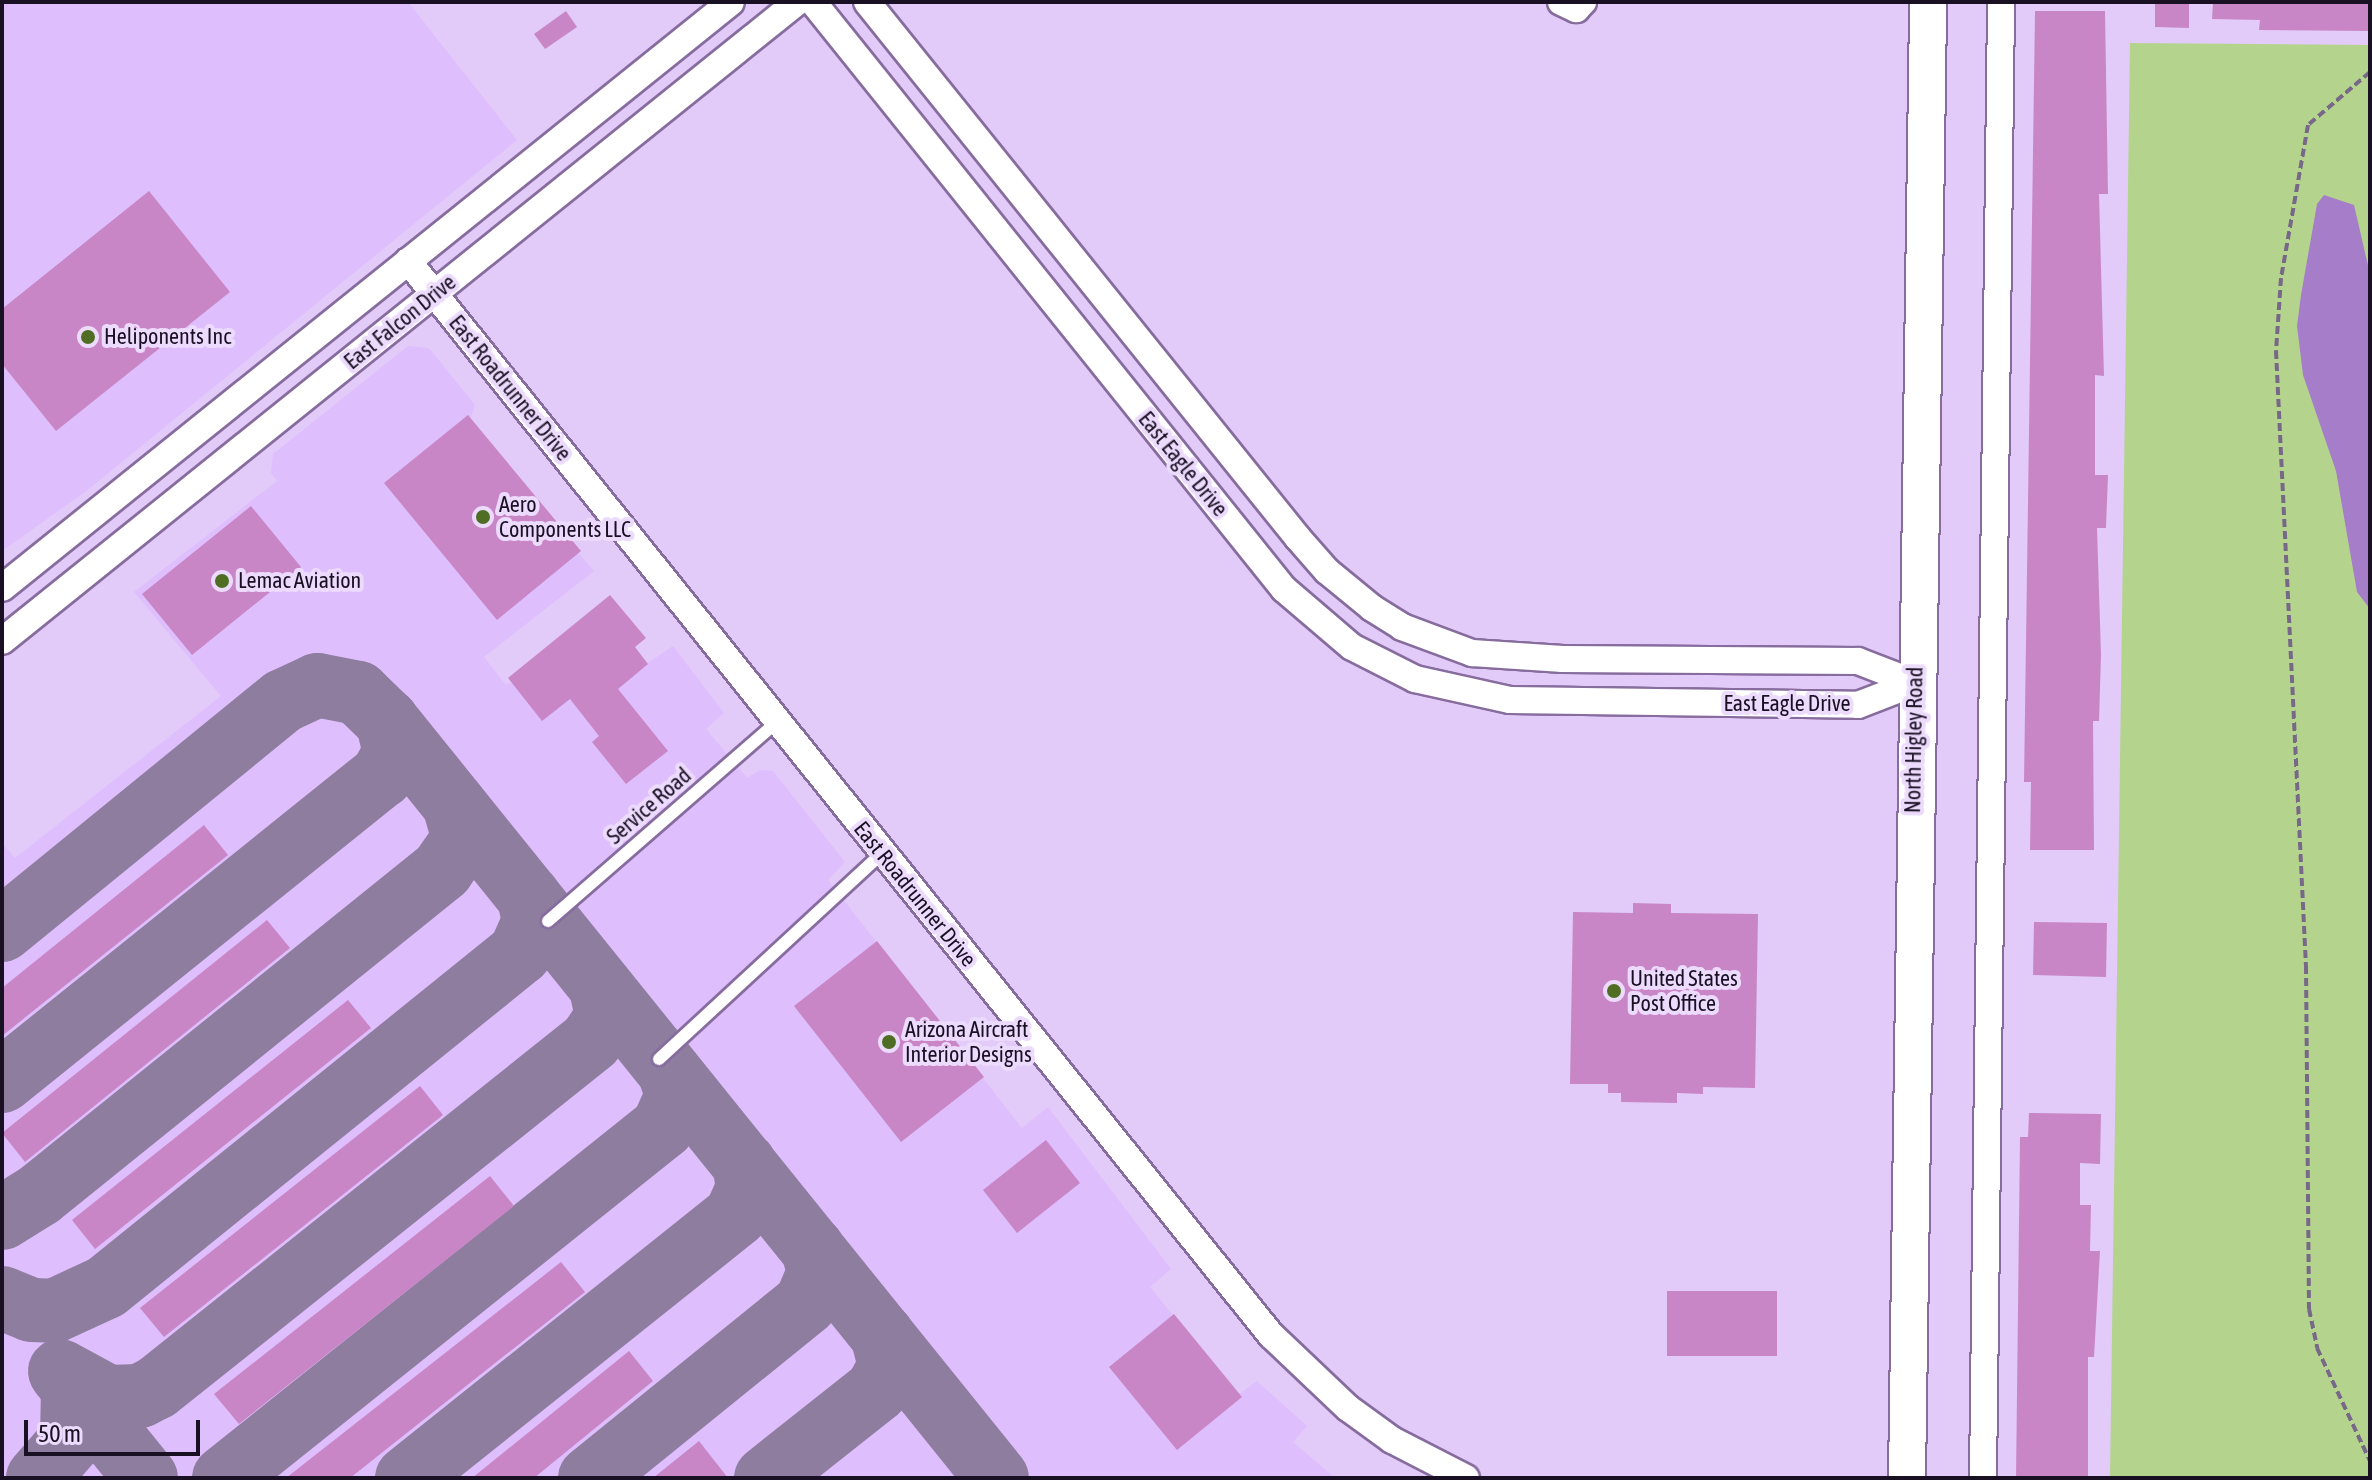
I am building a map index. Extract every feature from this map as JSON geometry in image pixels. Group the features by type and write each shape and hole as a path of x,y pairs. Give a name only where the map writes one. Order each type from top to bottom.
{"main road":[{"name":"North Higley Road","path":"1907,1478 1915,683 1928,2"}],"street":[{"name":"East Falcon Drive","path":"2,588 731,2"},
{"name":"East Falcon Drive","path":"2,641 797,2"},
{"name":"East Eagle Drive","path":"813,2 1284,589 1329,631 1382,664 1451,690 1542,701 1858,705 1915,683"},
{"name":"East Eagle Drive","path":"867,2 1327,571 1402,627 1472,653 1563,659 1858,661 1915,683"},
{"path":"1561,2 1576,9 1583,2"},
{"path":"1983,1478 2001,2"},
{"name":"East Roadrunner Drive","path":"408,261 1244,1303 1307,1374 1392,1440 1466,1478"},
{"path":"1057,306 1090,279"}],"lane":[{"name":"Service Road","path":"548,921 777,722"},
{"path":"659,1059 882,853"}],"path":[{"path":"2370,72 2308,125 2281,278 2276,351 2306,966 2309,1309 2317,1348 2370,1461"}],"shaded area":[{"path":"2,2 408,2 517,140 85,492 2,551"},
{"path":"2324,195 2354,205 2370,274 2370,609 2357,592 2336,471 2303,375 2297,326 2317,204"},
{"path":"408,346 429,348 475,405 468,424 594,571 484,657 505,684 645,665 673,646 724,713 706,729 747,778 760,770 773,771 845,862 828,880 1022,1128 1048,1107 1171,1269 1150,1287 1238,1395 1257,1381 1307,1426 1293,1442 1335,1478 2,1478 2,843 15,858 221,696 134,592 277,481 271,473 273,454"}],"green space":[{"path":"2130,43 2370,45 2370,1478 2110,1478"}],"building":[{"path":"2155,2 2189,2 2189,28 2155,27"},
{"path":"2213,2 2370,2 2370,31 2259,30 2260,20 2212,19"},
{"path":"566,11 577,27 545,49 534,34"},
{"path":"2035,11 2105,11 2108,194 2099,194 2104,376 2095,375 2095,475 2108,475 2106,528 2097,528 2101,655 2099,721 2093,721 2094,850 2030,850 2031,782 2024,782"},
{"name":"Heliponents Inc","path":"149,191 230,292 56,431 2,364 2,309"},
{"name":"Aero Components LLC","path":"468,415 581,551 497,620 384,483"},
{"name":"Lemac Aviation","path":"251,506 301,567 192,655 142,594"},
{"path":"610,595 646,638 635,647 648,664 618,689 668,751 626,784 592,742 599,736 570,699 542,721 508,678"},
{"path":"204,825 228,855 2,1036 2,988"},
{"path":"1633,903 1671,904 1671,913 1758,914 1755,1088 1703,1087 1703,1094 1677,1093 1677,1103 1621,1102 1621,1093 1608,1093 1608,1084 1570,1084 1573,912 1633,913"},
{"path":"267,920 290,948 25,1162 2,1133"},
{"path":"2034,922 2107,923 2106,977 2033,975"},
{"name":"Arizona Aircraft Interior Designs","path":"877,941 984,1077 901,1142 794,1006"},
{"path":"348,1000 371,1028 95,1249 72,1220"},
{"path":"420,1086 443,1115 164,1337 140,1308"},
{"path":"2029,1113 2101,1114 2100,1164 2080,1163 2080,1205 2091,1205 2090,1251 2100,1251 2094,1357 2088,1357 2088,1478 2016,1478 2020,1137 2028,1137"},
{"path":"1046,1140 1080,1183 1017,1233 983,1190"},
{"path":"490,1176 514,1206 239,1424 214,1394"},
{"path":"561,1262 585,1292 350,1478 286,1478"},
{"path":"1667,1291 1777,1291 1777,1356 1667,1356"},
{"path":"1174,1314 1242,1397 1177,1450 1109,1367"},
{"path":"629,1351 653,1381 534,1478 472,1478"},
{"path":"699,1441 728,1478 653,1478"}],"taxiway":[{"path":"2,930 283,701 317,685 358,693 387,721 997,1478"},
{"path":"2,1081 382,776 395,752 387,721"},
{"path":"2,1218 39,1195 442,870 464,839 454,804"},
{"path":"2,1298 31,1310 54,1311 106,1287 520,953 534,921 529,897"},
{"path":"60,1371 108,1397 140,1396 156,1388 591,1041 607,1016 601,987"},
{"path":"224,1478 663,1127 677,1095 670,1073"},
{"path":"407,1478 736,1215 748,1188 744,1163"},
{"path":"590,1478 806,1303 819,1272 813,1249"},
{"path":"766,1478 877,1390 890,1366 882,1335"},
{"path":"61,1373 146,1478"},
{"path":"38,1478 72,1439 73,1388"}],"place":[{"name":"Heliponents Inc","path":"88,337"},
{"name":"Aero Components LLC","path":"483,517"},
{"name":"Lemac Aviation","path":"222,581"},
{"name":"United States Post Office","path":"1614,991"},
{"name":"Arizona Aircraft Interior Designs","path":"889,1042"}]}
